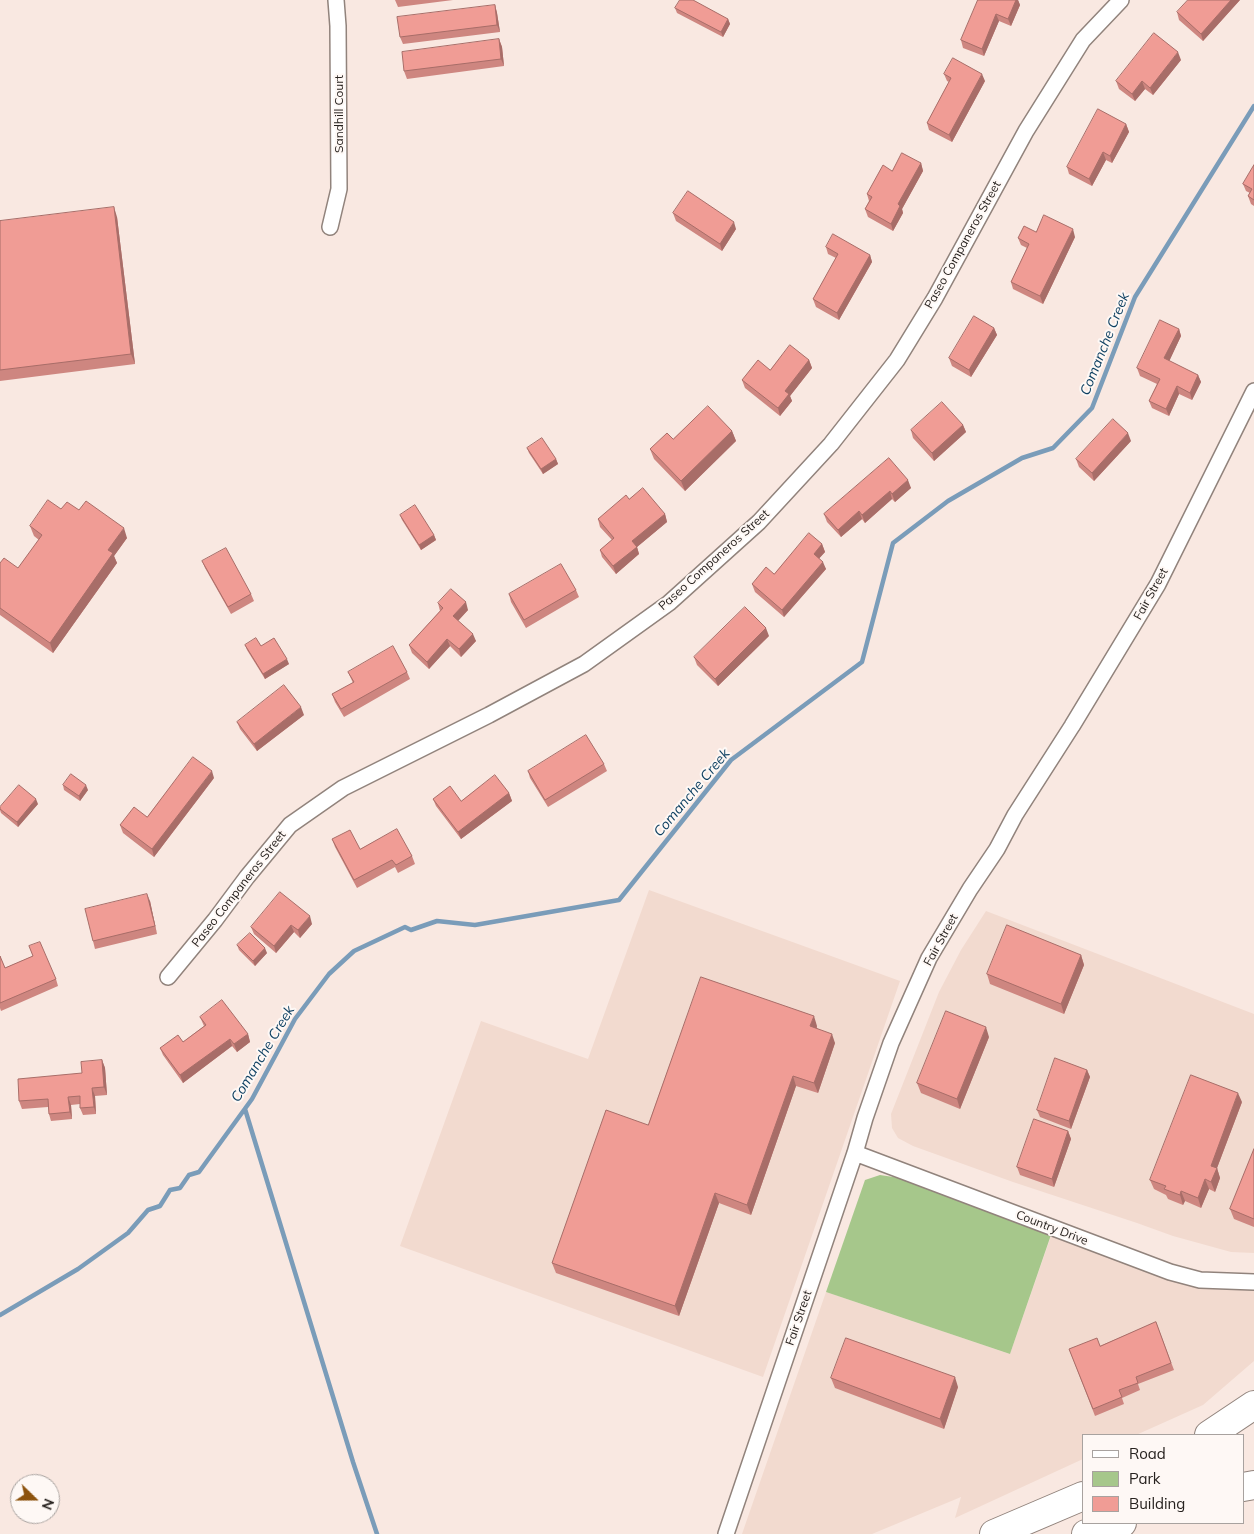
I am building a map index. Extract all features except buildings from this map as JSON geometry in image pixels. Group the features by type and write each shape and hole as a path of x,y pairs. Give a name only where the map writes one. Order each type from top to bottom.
{"highway":[{"path":"1210,1434 1254,1405"},
{"path":"994,1534 1082,1496"},
{"path":"1086,1534 1119,1524"}],"street":[{"name":"Sandhill Court","path":"330,227 339,190 338,26 336,0"},
{"name":"Paseo Companeros Street","path":"168,978 290,824 343,788 489,715 584,664 670,603 760,522 831,444 897,360 935,298 1026,131 1083,40 1122,0"},
{"name":"Fair Street","path":"726,1534 891,1043 930,958 970,889 997,849 1015,815 1072,726 1158,584 1254,391"},
{"name":"Country Drive","path":"855,1153 1170,1272 1200,1280 1254,1282"}],"shaded area":[{"path":"649,890 900,981 763,1377 400,1246 481,1021 588,1059"},
{"path":"986,911 1254,1014 1254,1253 1231,1252 1173,1236 1013,1182 913,1146 898,1138 892,1128 891,1114 939,992 961,950"},
{"path":"1051,1236 1172,1280 1254,1287 1254,1361 1203,1405 1138,1434 1082,1434 1082,1459 955,1518 961,1497 872,1534 742,1534 826,1292 1010,1354"}],"green space":[{"path":"880,1175 900,1178 1052,1232 1010,1354 826,1292 865,1180"}],"waterway":[{"name":"Comanche Creek","path":"0,1315 78,1269 128,1233 148,1210 160,1206 170,1190 180,1188 189,1175 199,1172 252,1099 295,1019 329,974 354,951 405,927 411,930 437,921 475,925 619,900 731,760 862,662 893,543 948,501 1022,458 1053,448 1092,408 1135,297 1254,106"},
{"path":"245,1109 353,1462 377,1534"}]}
